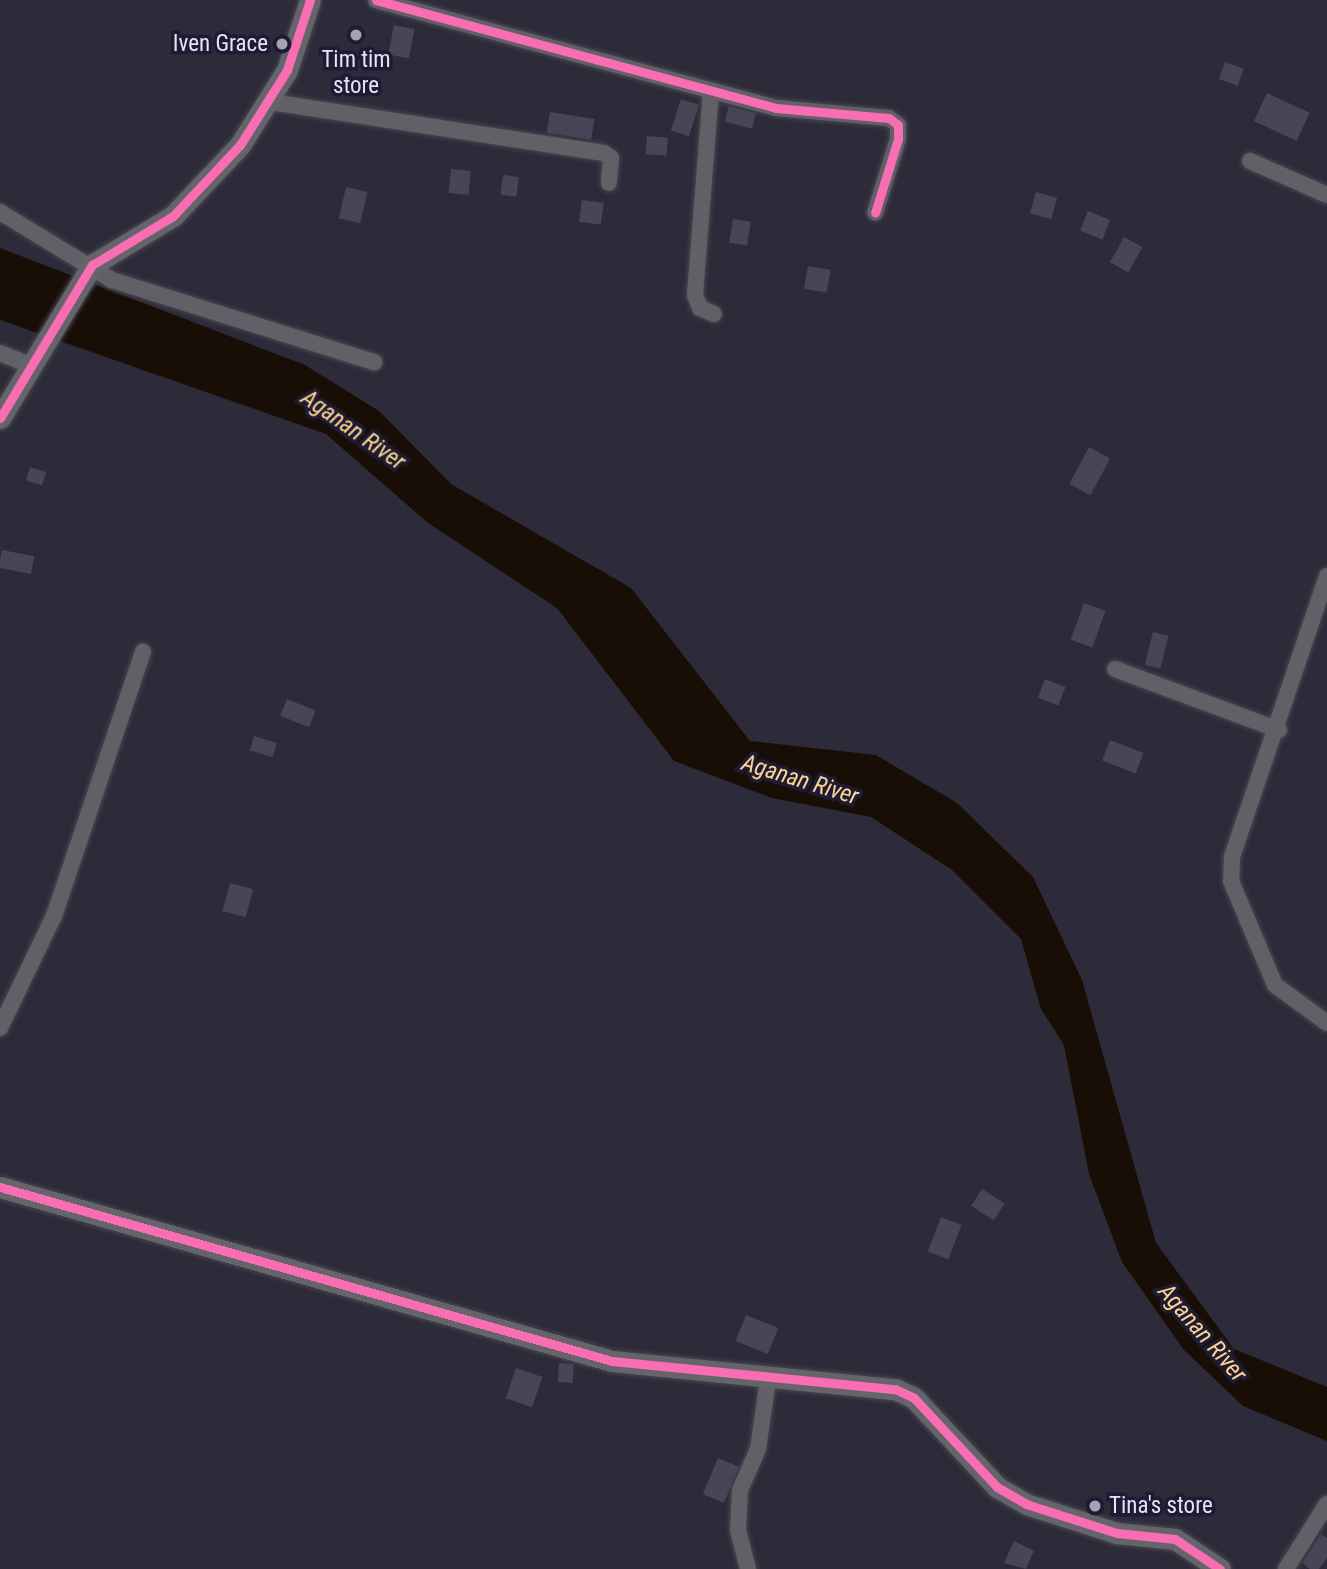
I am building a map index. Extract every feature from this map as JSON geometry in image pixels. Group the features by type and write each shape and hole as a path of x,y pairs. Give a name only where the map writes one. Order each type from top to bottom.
{"street":[{"path":"0,418 33,358 90,269 173,216 218,173 271,102 310,0"},
{"path":"376,0 809,115 889,118 898,125 898,139 875,213"},
{"path":"711,91 695,295 699,308 714,314"},
{"path":"271,102 604,153 611,158 609,183"},
{"path":"1250,161 1327,195"},
{"path":"0,212 90,269 160,298 374,362"},
{"path":"0,353 33,358"},
{"path":"1327,576 1324,593 1279,730 1232,857 1231,881 1275,985 1327,1023"},
{"path":"0,1028 54,916 143,652"},
{"path":"1115,669 1279,730"},
{"path":"0,1187 612,1361 768,1380 895,1389 914,1398 998,1487 1026,1504 1118,1533 1175,1539 1220,1569"},
{"path":"748,1569 738,1530 740,1490 758,1448 768,1380"},
{"path":"1286,1569 1327,1504"}],"water":[{"name":"Aganan River","path":"0,248 305,365 379,411 451,484 631,588 750,741 876,755 957,803 1033,877 1082,980 1156,1243 1234,1349 1327,1387 1327,1441 1243,1406 1184,1350 1122,1262 1089,1174 1064,1045 1041,1009 1021,939 952,870 871,817 772,798 674,761 557,608 428,523 326,434 0,320"}],"building":[{"path":"394,25 415,29 409,58 388,54"},
{"path":"1225,62 1244,69 1238,86 1219,79"},
{"path":"1267,93 1310,113 1296,141 1254,121"},
{"path":"681,99 699,105 689,136 671,130"},
{"path":"729,106 756,113 752,129 725,121"},
{"path":"550,112 594,119 591,140 547,133"},
{"path":"647,136 668,138 666,156 645,154"},
{"path":"451,169 471,171 468,195 448,193"},
{"path":"503,175 519,177 516,197 501,195"},
{"path":"346,187 367,192 360,223 339,218"},
{"path":"1036,192 1057,198 1051,219 1030,213"},
{"path":"582,200 604,203 601,225 579,222"},
{"path":"1088,211 1110,220 1102,239 1080,230"},
{"path":"733,219 751,222 747,246 729,243"},
{"path":"1124,237 1142,247 1128,273 1110,262"},
{"path":"808,266 831,270 827,293 804,289"},
{"path":"1089,447 1110,458 1090,495 1069,484"},
{"path":"30,467 46,472 42,485 26,480"},
{"path":"2,550 34,556 31,574 0,568"},
{"path":"1084,603 1106,611 1092,648 1071,640"},
{"path":"1153,632 1169,636 1160,669 1145,665"},
{"path":"1045,679 1066,687 1058,706 1038,698"},
{"path":"287,699 316,711 309,727 280,716"},
{"path":"254,736 277,743 273,757 250,750"},
{"path":"1110,740 1144,753 1136,773 1102,761"},
{"path":"230,883 253,889 246,917 222,911"},
{"path":"982,1189 1005,1204 994,1220 971,1206"},
{"path":"941,1217 962,1225 948,1259 928,1252"},
{"path":"746,1315 778,1328 768,1354 736,1341"},
{"path":"559,1363 574,1364 573,1383 558,1382"},
{"path":"516,1368 542,1377 532,1407 506,1398"},
{"path":"718,1458 739,1467 724,1503 703,1494"},
{"path":"1321,1534 1327,1538 1327,1558 1319,1569 1310,1569 1302,1563"},
{"path":"1014,1541 1034,1551 1026,1569 1004,1563"}],"cycle path":[{"path":"0,418 92,265 173,216 240,145 287,70 310,0"},
{"path":"376,0 776,108 889,118 898,125 898,139 875,213"},
{"path":"0,1187 612,1361 895,1389 914,1398 997,1487 1026,1504 1117,1533 1175,1539 1220,1569"}],"place":[{"name":"Tim tim store","path":"356,35"},
{"name":"Iven Grace","path":"282,44"},
{"name":"Tina's store","path":"1095,1506"}]}
